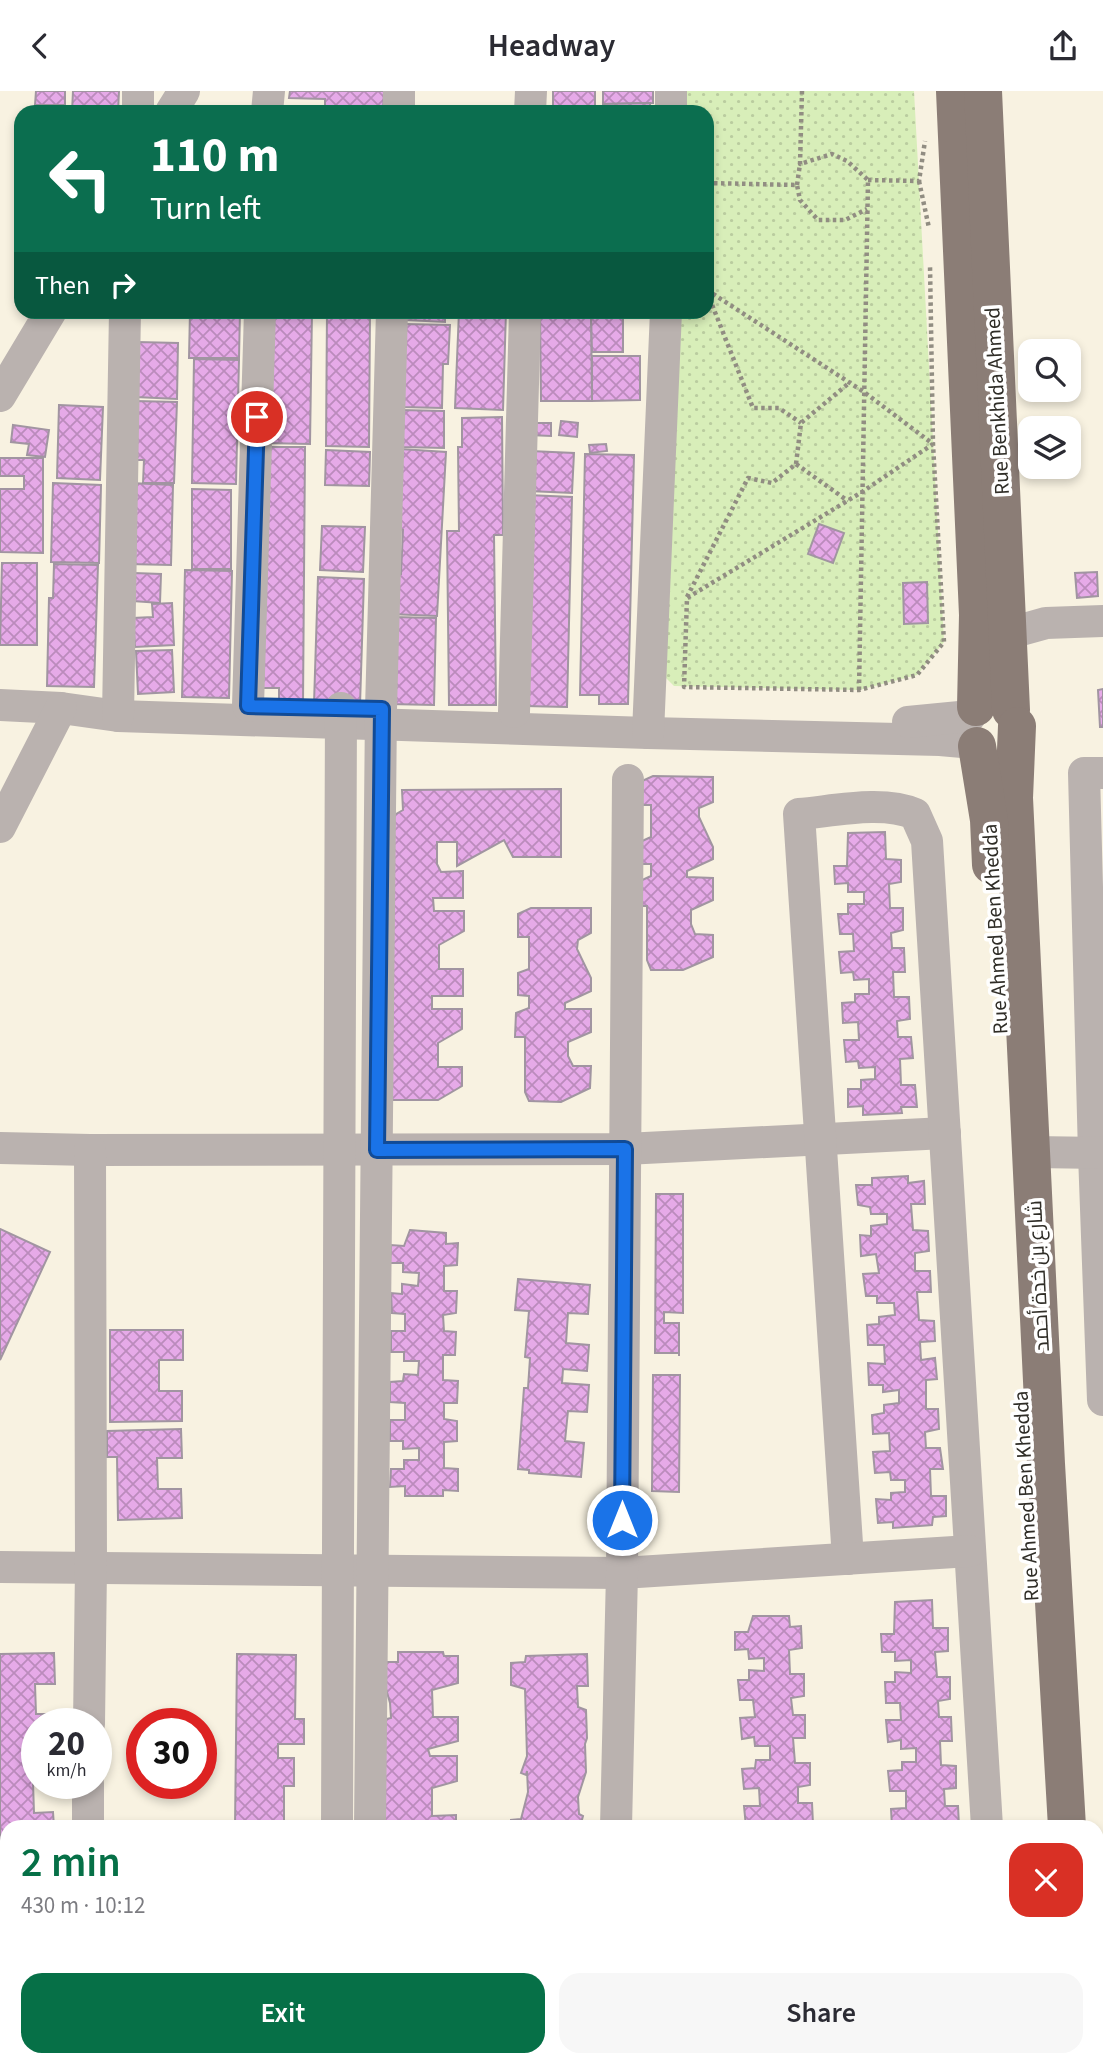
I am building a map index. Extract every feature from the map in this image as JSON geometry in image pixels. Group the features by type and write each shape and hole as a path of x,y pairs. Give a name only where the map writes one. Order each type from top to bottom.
{"main road":[{"path":"956,91 978,615 987,725"},
{"name":"Rue Benkhida Ahmed","path":"983,91 1007,633 987,725"},
{"name":"شارع بن خدة أحمد","path":"987,725 1014,798 1047,1477 1068,1820"},
{"name":"Rue Ahmed Ben Khedda","path":"987,725 989,820 1044,1820"}],"street":[{"path":"0,396 46,319"},
{"path":"118,710 125,319"},
{"path":"260,319 262,712"},
{"path":"370,1820 382,717 393,319"},
{"path":"514,712 525,319"},
{"path":"649,724 666,319"},
{"path":"1007,633 1046,623 1103,621"},
{"path":"0,705 61,708 84,704 118,710 649,724 938,721 987,725"},
{"path":"0,827 61,708"},
{"path":"382,717 514,712 649,724"},
{"path":"337,1820 341,716"},
{"path":"1103,773 1084,773 1099,1153 1103,1400"},
{"path":"616,1820 622,1573 628,780"},
{"path":"848,1559 799,814 901,809 915,814 927,841 987,1820"},
{"path":"0,1148 625,1149 945,1133"},
{"path":"89,1708 90,1150"},
{"path":"1032,1152 1099,1153"},
{"path":"0,1566 622,1573 970,1551"},
{"path":"88,1820 89,1799"}],"path":[{"path":"802,91 797,185 800,200 818,220 845,220 867,209"},
{"path":"926,131 919,181 929,228"},
{"path":"800,164 832,154 847,161 868,180 919,181"},
{"path":"859,690 868,180"},
{"path":"714,183 797,185"},
{"path":"849,383 801,423 796,464 772,483 748,478 687,597 684,687 859,690 917,674 944,642 933,443 929,255"},
{"path":"714,296 864,393 933,443"},
{"path":"714,309 753,408 779,408 801,423"},
{"path":"687,597 863,492 933,443"},
{"path":"796,464 848,501"}],"green space":[{"path":"672,91 914,91 944,642 917,675 859,690 674,686 659,671 667,319 714,319 714,105 671,105"}],"building":[{"path":"36,91 65,91 65,105 35,105"},
{"path":"73,91 119,91 118,105 72,105"},
{"path":"290,91 384,91 383,105 325,105 325,99 289,98"},
{"path":"553,91 595,91 595,105 553,105"},
{"path":"603,91 653,91 653,103 603,104"},
{"path":"650,103 650,105 603,105"},
{"path":"190,319 240,319 239,358 189,358"},
{"path":"267,319 312,319 310,444 264,443"},
{"path":"327,319 370,319 369,447 326,446"},
{"path":"445,319 445,322 406,320"},
{"path":"459,319 506,319 503,410 455,408"},
{"path":"540,319 591,319 592,401 541,401"},
{"path":"591,319 623,319 623,352 592,352"},
{"path":"405,324 450,325 448,364 443,364 442,408 402,407"},
{"path":"137,342 178,343 177,399 136,397"},
{"path":"592,356 640,356 640,400 592,401"},
{"path":"194,359 239,360 236,484 192,483"},
{"path":"135,401 177,402 174,483 143,483 144,460 133,460"},
{"path":"59,405 103,407 100,480 57,478"},
{"path":"401,410 444,411 444,448 401,447"},
{"path":"502,417 503,535 494,535 496,705 449,705 447,531 459,531 458,447 462,447 462,418"},
{"path":"561,421 578,423 577,437 559,435"},
{"path":"530,423 551,423 551,436 529,435"},
{"path":"13,425 49,430 45,457 27,455 29,444 11,442"},
{"path":"606,444 607,451 590,453 589,445"},
{"path":"257,447 305,447 303,703 279,703 279,688 255,688"},
{"path":"400,449 446,452 437,616 391,614 394,574 401,574 403,530 395,529"},
{"path":"326,450 370,452 369,486 325,485"},
{"path":"530,451 574,453 572,493 529,491"},
{"path":"585,454 634,455 628,704 599,704 599,695 580,695"},
{"path":"0,458 43,458 43,553 0,552 0,489 24,489 24,476 0,476"},
{"path":"53,483 101,485 99,563 51,562"},
{"path":"130,483 173,485 171,565 128,564"},
{"path":"192,489 231,490 231,569 192,569"},
{"path":"527,495 572,497 567,707 525,706"},
{"path":"819,524 844,533 833,563 808,554"},
{"path":"322,526 365,527 363,572 320,570"},
{"path":"2,563 37,563 37,645 0,645"},
{"path":"54,564 98,565 94,687 47,686 49,598 53,598"},
{"path":"185,570 232,571 229,698 182,697"},
{"path":"1097,572 1098,596 1077,598 1075,573"},
{"path":"134,573 161,574 160,603 133,601"},
{"path":"318,577 364,579 360,705 314,704"},
{"path":"927,582 928,623 904,624 903,583"},
{"path":"172,603 174,645 135,647 133,618 153,617 152,604"},
{"path":"392,617 436,618 434,705 390,704"},
{"path":"172,650 174,692 138,694 136,651"},
{"path":"1103,689 1103,727 1100,727 1098,690"},
{"path":"653,776 713,777 713,802 699,808 699,817 713,847 713,859 687,871 687,877 713,878 713,900 691,910 691,924 695,934 713,935 713,957 683,970 651,970 647,960 647,906 638,906 638,882 651,876 651,864 640,864 640,842 651,837 651,805 640,805 640,782"},
{"path":"561,789 561,857 513,857 504,840 457,866 457,842 437,842 437,864 441,872 463,871 463,898 433,898 434,911 464,911 464,931 439,945 439,969 463,969 463,996 432,996 432,1009 462,1009 462,1029 438,1043 438,1067 462,1067 462,1086 438,1100 390,1100 389,818 403,810 402,790"},
{"path":"885,832 886,859 901,860 901,882 889,884 890,908 903,908 903,930 891,933 892,948 904,948 905,972 893,972 894,997 909,997 910,1019 897,1021 898,1037 911,1037 913,1058 900,1059 901,1085 915,1085 917,1107 901,1107 902,1113 863,1115 863,1106 848,1107 848,1089 861,1089 861,1080 875,1079 875,1067 859,1068 858,1061 846,1062 844,1040 859,1040 858,1022 843,1023 842,1003 855,1002 855,994 869,994 869,979 854,980 853,972 841,973 839,952 854,951 853,934 840,934 838,914 848,914 848,904 864,904 864,892 848,892 848,883 835,884 834,866 847,866 848,833"},
{"path":"531,908 591,908 591,933 578,940 577,949 591,978 591,991 565,1003 565,1009 591,1009 591,1032 568,1042 568,1056 573,1066 591,1066 590,1088 561,1102 529,1101 525,1092 525,1037 515,1037 516,1013 529,1008 529,996 518,995 518,973 529,969 529,937 518,937 518,914"},
{"path":"908,1176 908,1183 924,1181 925,1204 911,1204 913,1230 928,1231 929,1251 915,1253 915,1271 930,1271 931,1292 917,1292 919,1320 934,1321 935,1341 920,1342 921,1360 935,1358 937,1379 926,1380 926,1409 938,1409 939,1429 925,1432 926,1448 940,1448 943,1469 930,1469 931,1496 946,1496 946,1516 933,1517 932,1525 893,1528 893,1522 878,1523 876,1499 891,1500 891,1493 905,1492 905,1480 891,1480 890,1472 875,1473 873,1452 890,1451 889,1433 873,1434 872,1415 884,1413 884,1405 899,1403 899,1390 883,1392 883,1385 869,1385 868,1363 885,1364 884,1345 868,1345 867,1325 879,1324 879,1317 895,1315 894,1303 877,1303 877,1296 866,1296 863,1274 879,1273 876,1254 861,1256 860,1235 871,1236 871,1226 887,1224 887,1214 871,1214 870,1207 858,1205 856,1185 872,1185 872,1178"},
{"path":"656,1194 683,1194 683,1313 664,1312 664,1323 679,1323 679,1353 655,1353"},
{"path":"0,1229 50,1252 0,1360"},
{"path":"410,1230 446,1233 446,1244 458,1243 457,1265 444,1266 444,1291 457,1291 456,1313 443,1315 444,1331 456,1332 455,1355 443,1355 443,1380 458,1381 457,1403 444,1403 444,1419 457,1421 457,1441 444,1442 444,1468 458,1469 458,1491 443,1490 443,1496 405,1496 405,1486 390,1487 391,1469 404,1469 404,1460 419,1460 419,1448 403,1449 403,1441 390,1441 390,1420 405,1420 405,1403 390,1402 390,1382 403,1381 404,1374 418,1375 419,1361 404,1361 404,1352 391,1352 391,1331 405,1331 405,1314 392,1313 391,1293 402,1294 402,1284 418,1286 419,1273 403,1272 403,1263 390,1263 391,1245 404,1246"},
{"path":"518,1279 590,1285 588,1314 568,1313 566,1343 589,1345 587,1371 563,1369 562,1383 589,1385 587,1412 568,1411 565,1441 584,1443 581,1477 529,1473 529,1470 518,1469 524,1388 528,1388 530,1358 525,1357 529,1311 515,1310"},
{"path":"110,1330 183,1330 183,1360 159,1360 159,1391 182,1391 182,1421 110,1422"},
{"path":"653,1375 680,1375 679,1492 652,1491"},
{"path":"181,1429 182,1458 157,1458 158,1489 181,1489 182,1518 118,1520 117,1457 107,1457 107,1431"},
{"path":"932,1600 933,1628 948,1628 948,1651 935,1652 937,1677 950,1677 950,1699 938,1701 939,1717 951,1717 952,1741 940,1741 941,1765 956,1766 956,1788 944,1789 945,1806 958,1806 959,1820 892,1820 891,1809 906,1808 906,1791 890,1791 888,1771 902,1770 902,1762 916,1762 916,1748 901,1749 901,1740 888,1742 886,1720 901,1720 900,1703 886,1703 885,1682 895,1682 895,1672 911,1673 911,1660 895,1661 895,1652 882,1652 881,1634 894,1634 895,1602"},
{"path":"753,1616 789,1616 790,1627 801,1626 802,1648 789,1650 790,1674 804,1674 804,1696 791,1698 793,1715 805,1715 805,1738 793,1738 795,1763 810,1763 810,1785 798,1787 798,1803 812,1803 813,1820 745,1820 744,1806 760,1806 759,1788 744,1789 742,1769 755,1768 756,1760 770,1760 770,1746 755,1746 754,1737 742,1739 740,1718 755,1717 753,1700 740,1700 738,1680 749,1680 749,1670 764,1671 764,1658 749,1659 748,1649 735,1650 735,1632 748,1632"},
{"path":"398,1652 443,1652 444,1656 458,1656 458,1683 432,1690 433,1717 458,1717 458,1741 428,1749 430,1756 457,1756 457,1781 432,1788 432,1816 456,1815 456,1820 385,1820 382,1720 391,1718 383,1678 383,1662 398,1662"},
{"path":"54,1653 55,1684 35,1684 36,1708 21,1708 21,1799 34,1799 34,1813 53,1812 54,1820 0,1820 0,1654"},
{"path":"237,1654 296,1655 295,1719 304,1719 304,1744 278,1744 278,1758 294,1758 294,1786 284,1786 284,1820 235,1820"},
{"path":"587,1654 588,1686 577,1686 578,1707 586,1710 586,1772 578,1797 582,1820 511,1820 521,1819 528,1792 527,1771 526,1775 521,1773 527,1756 525,1689 511,1685 511,1663 525,1662 526,1656"}],"route":[{"path":"257,417 248,706 382,709 377,1150 625,1149 622,1520"}]}
